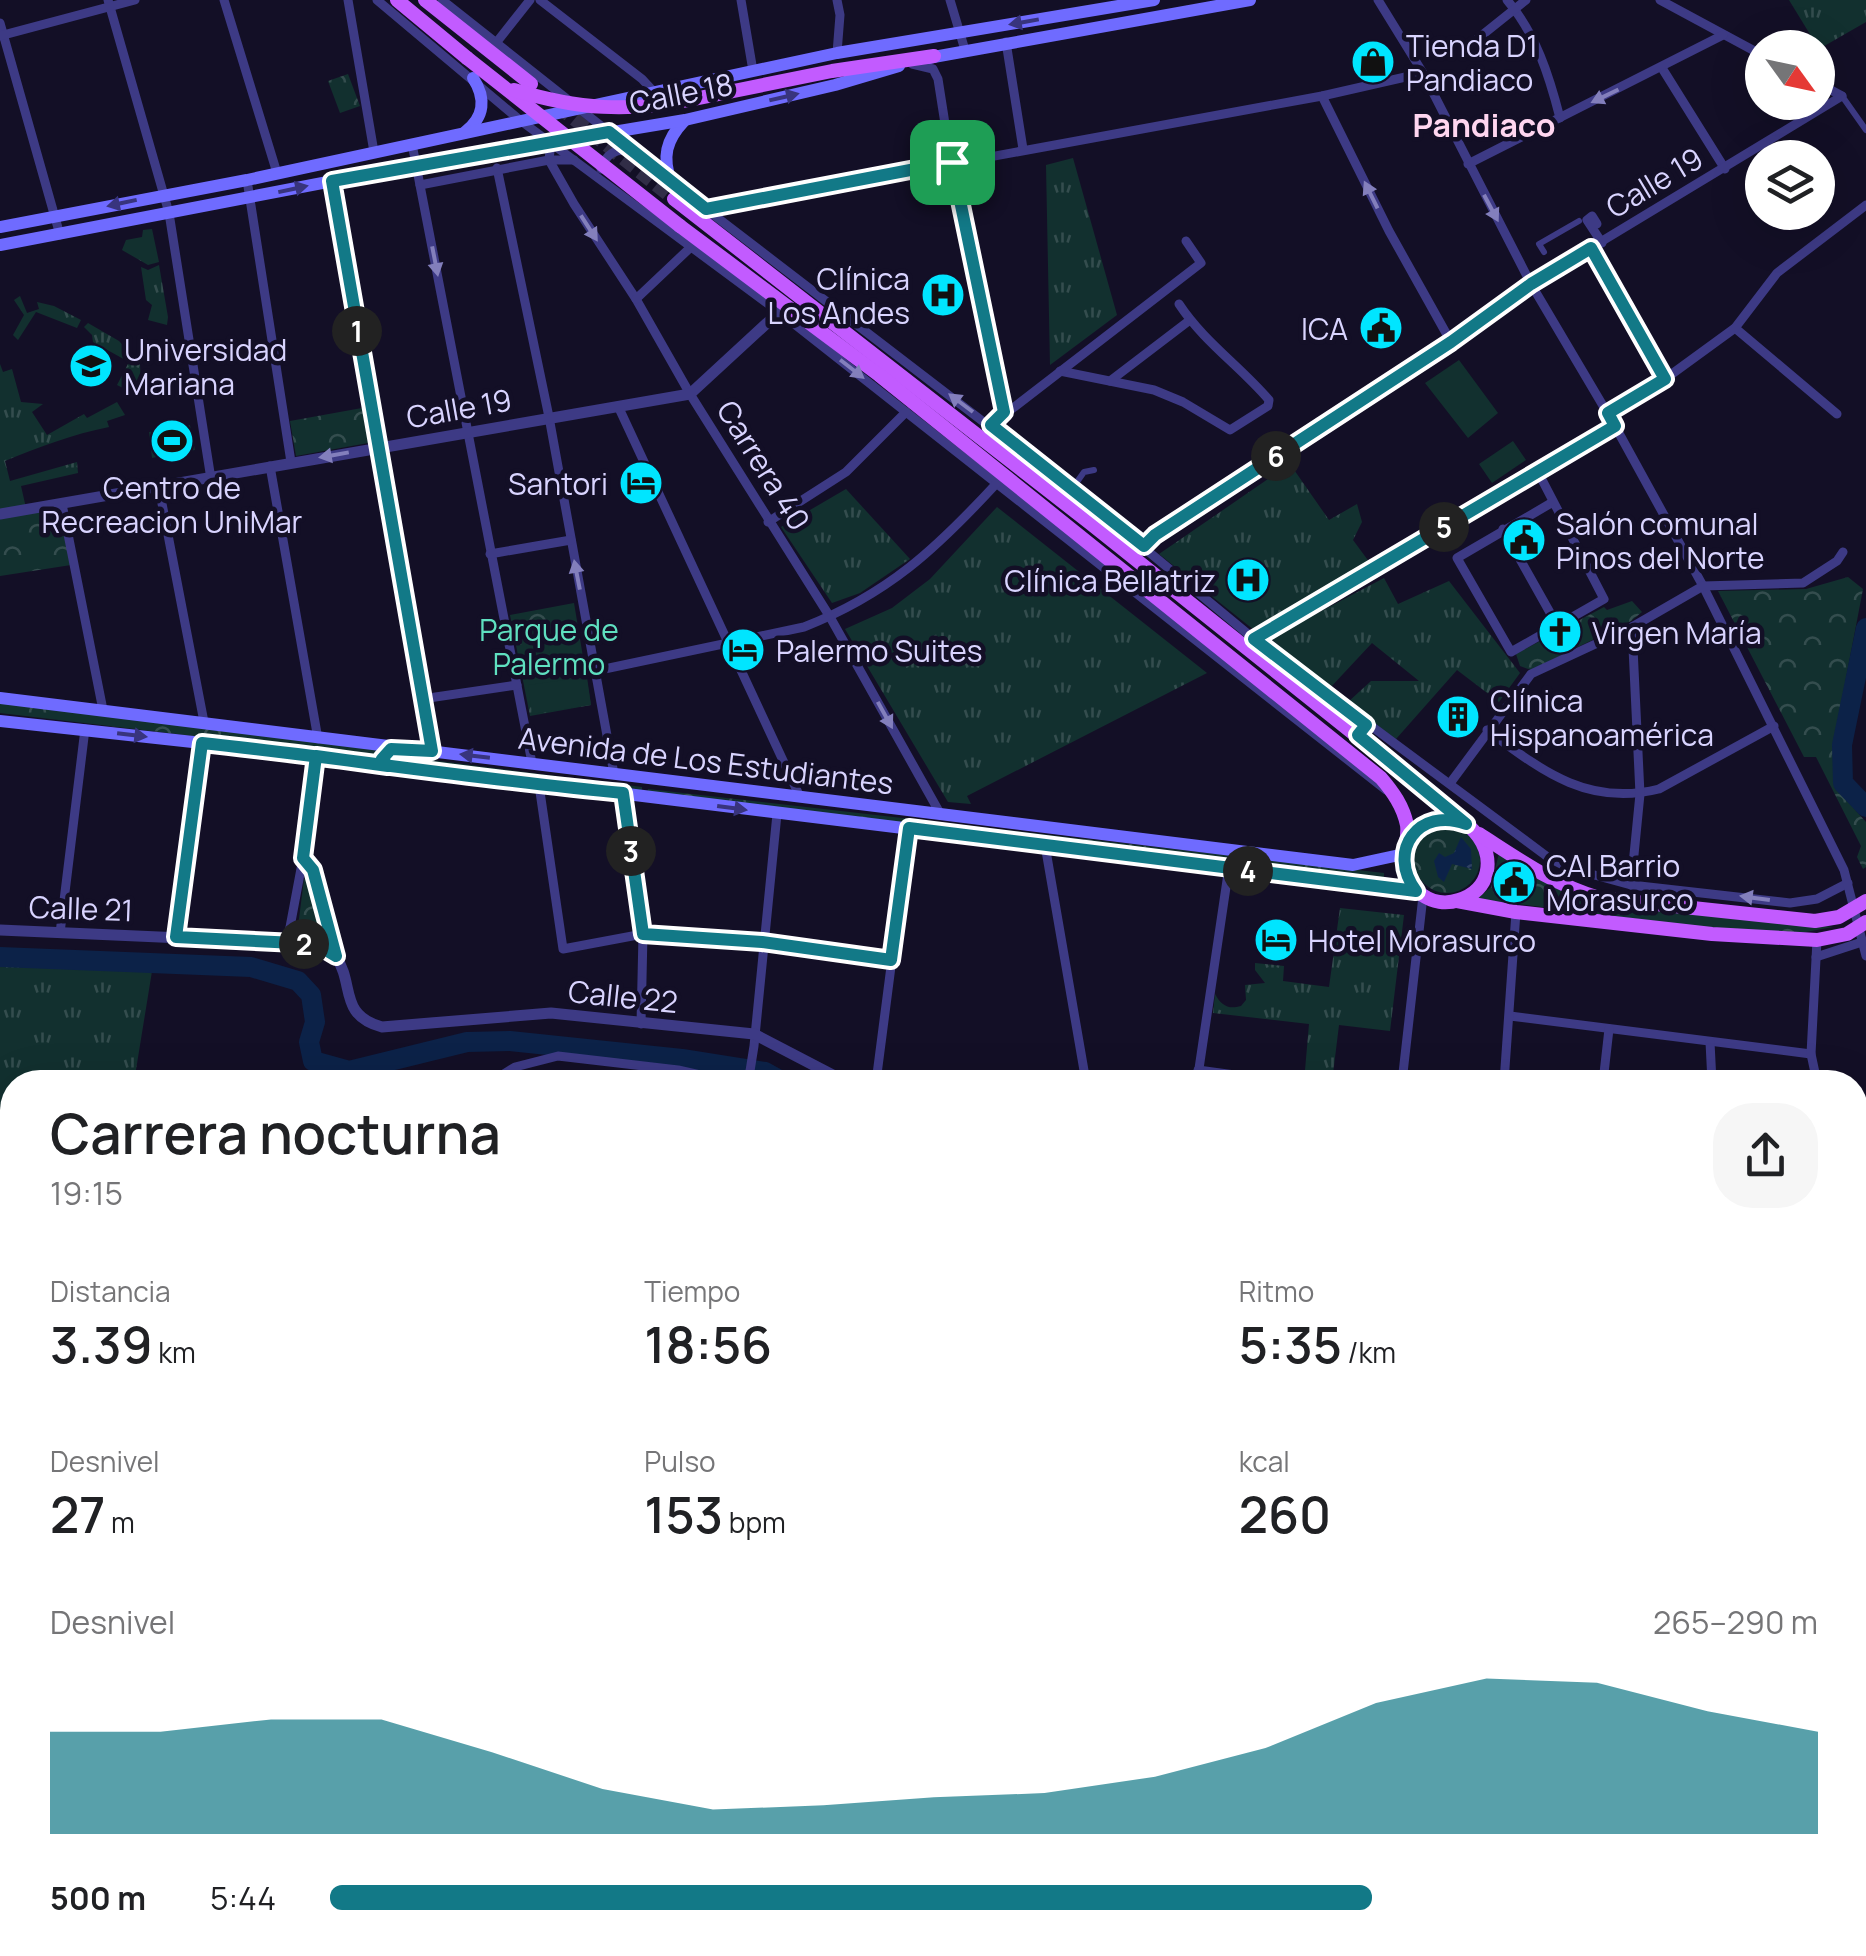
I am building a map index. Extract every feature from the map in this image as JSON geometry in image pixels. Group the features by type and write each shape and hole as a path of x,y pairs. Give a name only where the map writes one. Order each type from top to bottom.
{"main road":[{"path":"397,0 680,226 879,375 1166,610 1381,778 1398,798 1406,821 1404,868 1420,894 1445,903 1456,901 1516,912 1712,934 1818,940 1862,931"},
{"path":"425,0 531,84"},
{"name":"Calle 18","path":"0,226 246,180 837,53 1154,0"},
{"name":"Calle 18","path":"0,246 416,165 685,120 835,86 934,56 1250,0"},
{"path":"503,87 575,106 615,110 655,107 832,71 934,56"},
{"path":"463,133 481,114 483,102 473,78"},
{"path":"671,182 666,148 673,132 685,120"},
{"path":"674,199 1362,730 1483,842 1487,866 1477,888 1456,901"},
{"name":"Avenida de Los Estudiantes","path":"0,698 1353,865 1406,847"},
{"name":"Avenida de Los Estudiantes","path":"0,721 667,798 1420,894"},
{"path":"243,747 248,736 245,728"},
{"path":"388,766 383,754 397,748"},
{"path":"667,798 672,797 675,789 668,780"},
{"path":"1406,847 1428,822 1454,819 1546,878 1599,898 1716,901 1815,920 1839,917 1859,905"}],"street":[{"path":"1,36 134,0"},
{"path":"224,0 278,173"},
{"path":"348,0 374,152"},
{"path":"377,0 522,121 779,312 996,484 1166,610"},
{"path":"442,0 671,182 1098,509 1362,730 1451,782 1549,858 1569,868 1630,885 1716,901 1818,900 1848,883"},
{"path":"496,43 530,0"},
{"path":"540,0 654,92"},
{"path":"741,0 753,71"},
{"path":"837,0 837,53"},
{"path":"950,0 966,50"},
{"path":"1378,0 1424,72 1531,284 1608,413 1703,586 1859,905 1866,956"},
{"path":"1507,0 1548,71 1560,118"},
{"path":"1476,40 1526,0"},
{"path":"1660,0 1745,47"},
{"path":"109,4 169,213 211,479"},
{"path":"0,24 60,235"},
{"path":"1468,164 1723,36"},
{"path":"1006,42 1023,149"},
{"path":"909,63 933,69 938,79 1004,412"},
{"path":"1662,68 1725,169"},
{"path":"706,209 1322,96 1424,72"},
{"path":"1835,92 1866,130"},
{"path":"1322,96 1388,231 1451,342"},
{"name":"Calle 19","path":"1144,546 1155,535 1451,342 1531,284 1842,96"},
{"path":"549,160 551,142"},
{"path":"412,144 532,763"},
{"path":"604,184 600,175 606,157 624,150 633,152"},
{"name":"Carrera 40","path":"549,160 768,522 830,617 941,815"},
{"path":"420,185 498,168 574,160"},
{"path":"498,168 549,417 614,774"},
{"path":"246,180 291,462"},
{"path":"332,181 432,751"},
{"path":"1608,413 1665,379 1735,328 1777,273 1866,205"},
{"path":"1597,224 1592,216 1586,220 1602,242"},
{"path":"1544,252 1540,244 1579,220"},
{"path":"991,425 1201,263 1186,241"},
{"path":"636,300 692,246"},
{"path":"1591,248 1665,379"},
{"path":"1060,371 1154,390 1230,430 1268,406 1269,400 1248,375 1220,355 1180,304"},
{"path":"690,394 779,312"},
{"path":"1110,381 1190,320"},
{"path":"1735,328 1837,414"},
{"name":"Calle 19","path":"0,514 690,394"},
{"path":"618,406 800,798"},
{"path":"768,522 846,472 906,412"},
{"path":"1254,639 1615,426"},
{"path":"270,466 318,738"},
{"path":"1072,489 1084,472 1094,470"},
{"path":"1538,472 1554,502 1604,599 1511,652 1458,558 1554,502"},
{"path":"595,670 804,627 830,617 871,596 911,568 944,540 996,484"},
{"path":"158,488 204,722"},
{"path":"62,504 103,710"},
{"path":"1090,523 1098,509"},
{"path":"1503,529 1557,625"},
{"path":"490,554 571,540"},
{"path":"1451,782 1531,674 1632,627 1703,586 1803,582 1837,561 1843,552"},
{"path":"1630,885 1640,794 1632,627"},
{"path":"422,699 517,685"},
{"path":"1487,730 1540,769 1586,792 1640,794 1659,790 1774,726"},
{"path":"60,933 85,729"},
{"path":"176,937 202,743"},
{"path":"287,943 316,756"},
{"path":"539,786 563,949 643,934 762,942 891,960"},
{"path":"623,793 643,934 636,1023"},
{"path":"750,1070 777,814"},
{"path":"877,1070 909,828"},
{"path":"1045,845 1084,1070"},
{"path":"303,858 313,870 336,956"},
{"path":"1198,1070 1229,867"},
{"path":"1403,1070 1420,894"},
{"path":"1505,1070 1516,912"},
{"name":"Calle 21","path":"0,930 316,944 336,956"},
{"path":"1816,957 1862,931"},
{"path":"1814,1070 1811,1054 1818,940"},
{"name":"Calle 22","path":"336,956 356,1011 382,1026 550,1013 754,1040 820,1070"},
{"path":"1510,1016 1811,1054"},
{"path":"1604,1070 1609,1029"},
{"path":"1710,1042 1711,1070"},
{"path":"510,1070 558,1056 678,1070"}],"green space":[{"path":"1789,0 1866,0 1866,22 1835,40 1835,30 1807,30"},
{"path":"348,74 360,106 340,113 328,81"},
{"path":"1073,158 1117,315 1050,365 1046,165"},
{"path":"152,229 159,262 148,265 122,250 126,240 142,237 143,230"},
{"path":"159,265 167,325 148,320 152,305 146,300 141,267 148,270"},
{"path":"20,296 27,313 39,309 37,302 81,320 77,328 36,312 18,340 13,335 24,315 14,300"},
{"path":"88,323 119,341 140,364 141,388 117,385 129,362 93,342 84,327"},
{"path":"1459,360 1498,413 1468,438 1425,383"},
{"path":"0,364 3,372 12,369 21,402 43,404 32,412 47,435 84,414 87,418 117,402 125,415 107,421 109,427 56,441 5,461 10,481 77,462 78,473 21,486 26,508 0,512"},
{"path":"362,408 368,443 296,456 290,421"},
{"name":"Centro de Recreacion UniMar","path":"190,425 195,450 152,458 149,432"},
{"path":"1513,441 1526,460 1492,483 1479,464"},
{"path":"1290,464 1329,520 1357,504 1362,522 1353,540 1370,563 1254,630 1159,554"},
{"path":"846,489 910,559 860,593 832,603 781,527"},
{"path":"997,507 1207,673 967,796 971,804 948,802 845,629 892,608 930,579"},
{"path":"59,508 71,565 0,576 0,516"},
{"path":"1848,577 1863,589 1833,746 1835,787 1866,822 1863,869 1857,857 1861,846 1816,757 1804,757 1718,591 1806,589"},
{"path":"1384,578 1398,604 1449,581 1520,673 1499,702 1457,670 1396,739 1347,703 1371,681 1419,681 1372,643 1329,689 1270,638"},
{"path":"1632,601 1642,612 1631,621 1531,670 1520,666 1516,654 1604,607 1607,610"},
{"name":"Parque de Palermo","path":"574,603 591,705 530,716 510,615"},
{"path":"544,620 551,662 530,666 522,625"},
{"path":"587,677 591,705 532,714 528,685"},
{"path":"0,702 380,748 378,758 0,713"},
{"path":"393,755 642,787 642,799 391,766"},
{"path":"648,789 1384,873 1384,883 646,799"},
{"path":"1447,827 1470,837 1480,860 1470,883 1447,893 1424,883 1414,860 1424,837"},
{"path":"1499,853 1555,888 1592,903 1833,927 1800,933 1726,930 1477,899 1491,887"},
{"path":"304,879 313,880 326,944 297,935"},
{"path":"1340,908 1404,915 1390,1031 1339,1025 1333,1070 1305,1070 1309,1024 1213,1013 1215,994 1225,1006 1241,1006 1246,1000 1245,985 1265,983 1255,970 1255,963 1284,966 1283,981 1329,987"},
{"path":"0,957 153,965 136,1070 0,1070"}],"water":[{"path":"1461,837 1471,849 1472,869 1452,864 1444,882 1438,877 1434,861 1439,853 1445,857 1454,853"}],"waterway":[{"path":"1866,628 1842,745 1843,783 1866,807"},
{"path":"0,957 251,967 298,981 311,995 315,1022 309,1042 313,1061 345,1070"},
{"path":"353,1070 467,1042 510,1041 752,1070"}],"tunnel":[{"path":"558,106 674,199"}],"place":[{"name":"Tienda D1 Pandiaco","path":"1373,62"},
{"name":"Clínica Los Andes","path":"943,295"},
{"name":"ICA","path":"1381,328"},
{"name":"Universidad Mariana","path":"91,366"},
{"name":"Centro de Recreacion UniMar","path":"172,441"},
{"name":"Santori","path":"641,483"},
{"name":"Salón comunal Pinos del Norte","path":"1524,540"},
{"name":"Clínica Bellatriz","path":"1248,580"},
{"name":"Virgen María","path":"1560,632"},
{"name":"Palermo Suites","path":"743,650"},
{"name":"Clínica Hispanoamérica","path":"1458,717"},
{"name":"CAI Barrio Morasurco","path":"1514,882"},
{"name":"Hotel Morasurco","path":"1276,940"}],"district":[{"name":"Pandiaco","path":"1484,125"}],"route":[{"path":"952,162 706,209 609,132 332,181 432,751 387,750 382,759 388,766 316,756 303,858 313,870 336,956 316,944 176,937 202,743 285,752 388,766 539,786 623,793 643,934 762,942 891,960 909,828 1416,891 1404,868 1404,854 1417,830 1441,819 1466,824 1358,735 1366,725 1254,639 1615,426 1608,413 1665,379 1591,248 1531,284 1451,342 1155,535 1144,546 991,425 1004,412 952,162"}]}
